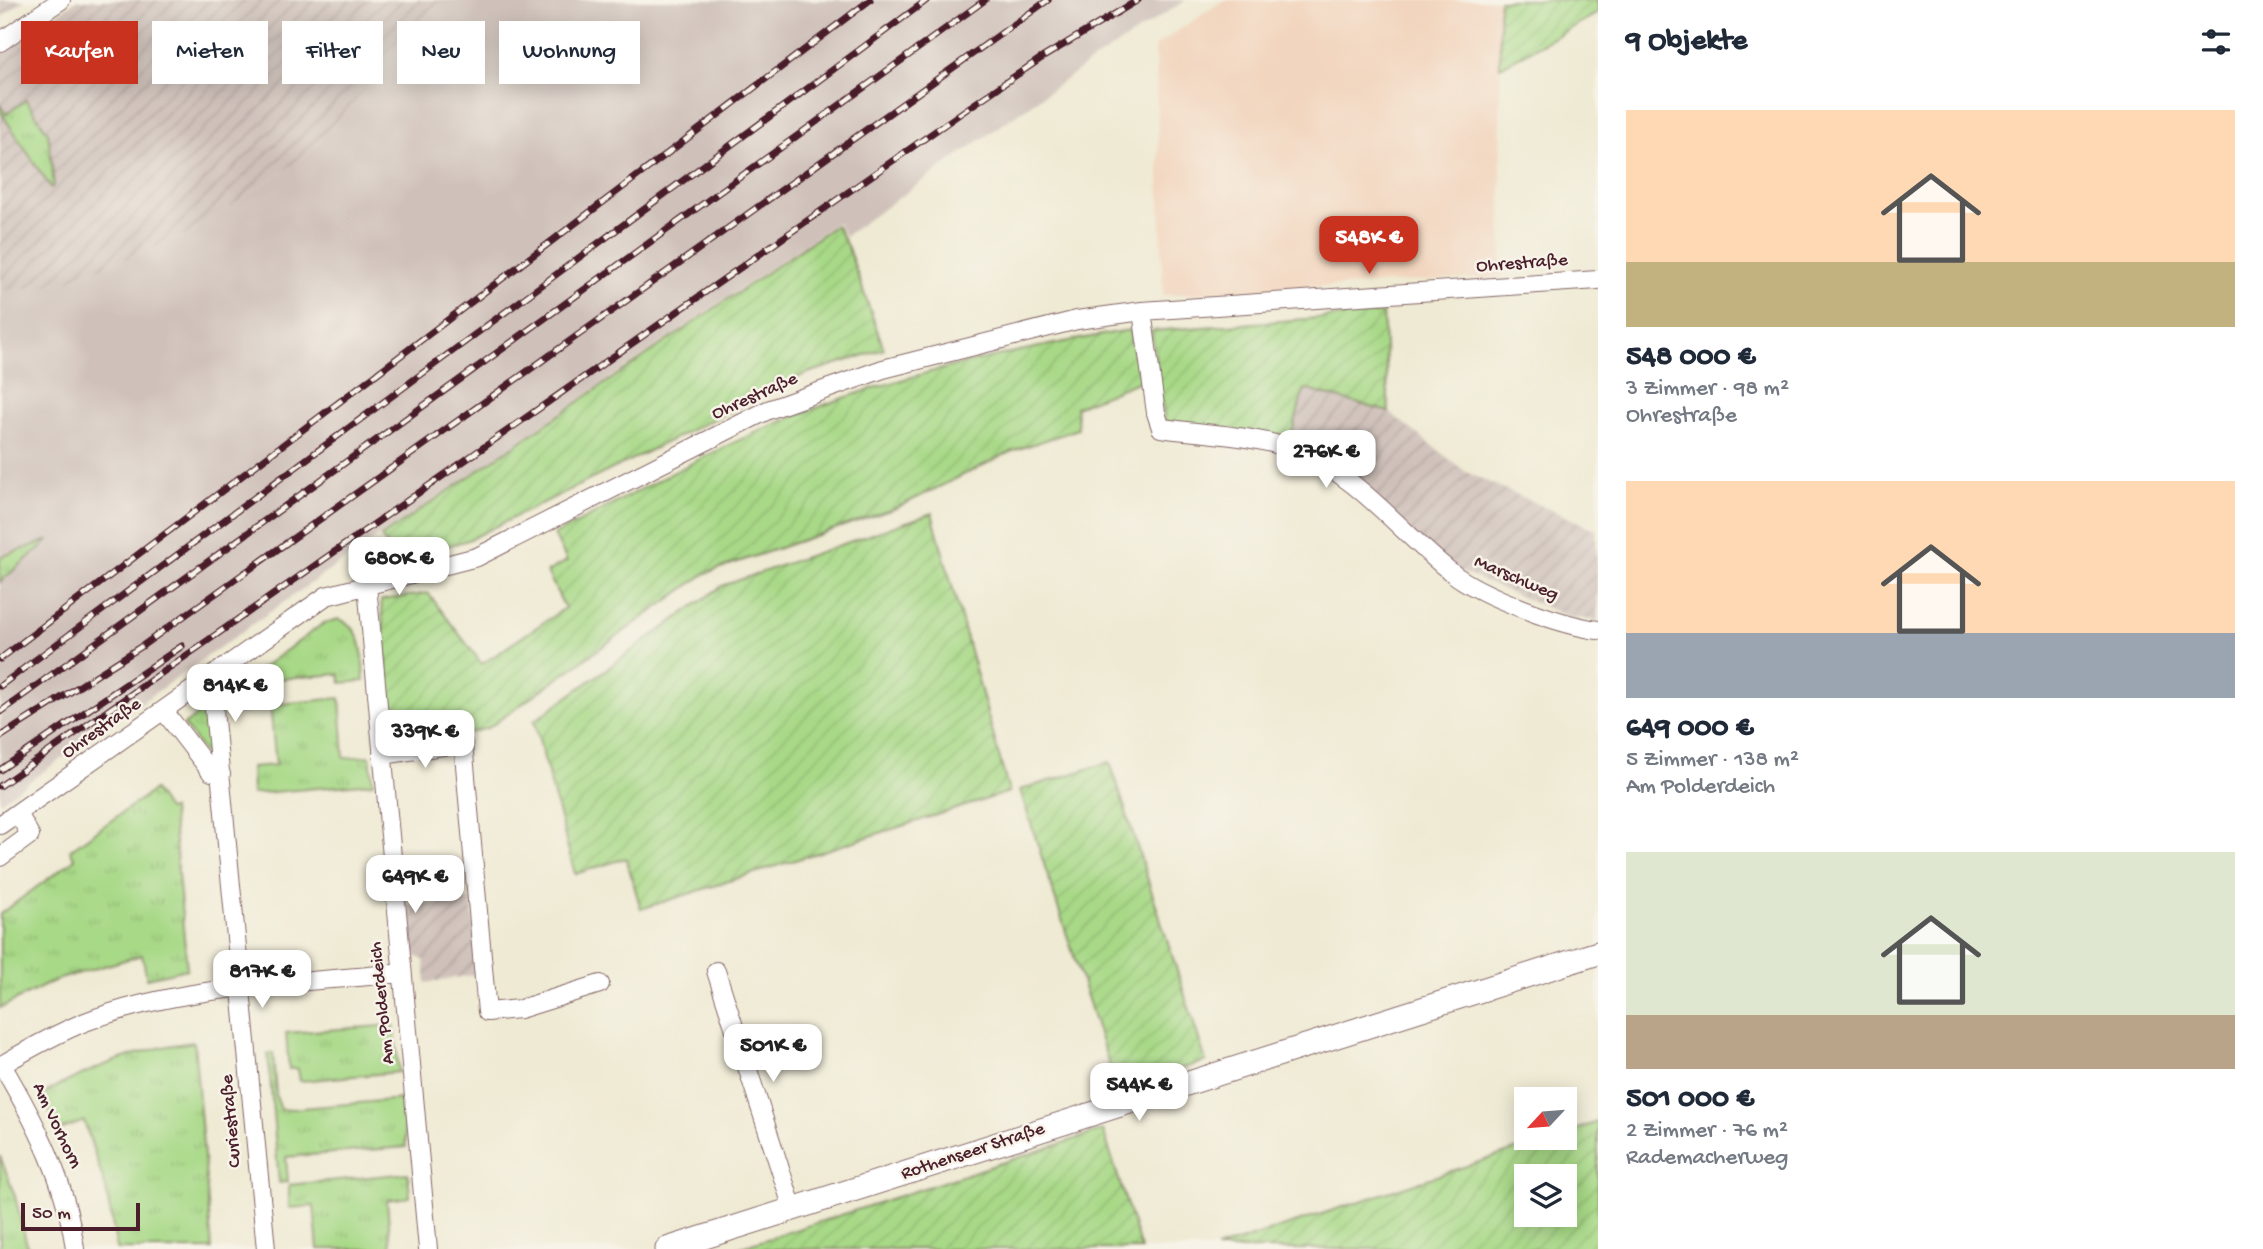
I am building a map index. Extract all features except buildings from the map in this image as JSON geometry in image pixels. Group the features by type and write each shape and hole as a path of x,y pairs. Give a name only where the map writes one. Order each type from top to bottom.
{"street":[{"path":"0,42 61,0"},
{"name":"Ohrestraße","path":"0,825 326,596 477,557 768,410 883,369 1077,320 1142,312 1598,280"},
{"name":"Marschweg","path":"1142,312 1156,413 1161,428 1269,444 1298,451 1357,488 1461,580 1535,611 1598,630"},
{"name":"Am Polderdeich","path":"367,584 428,1249"},
{"name":"Curiestraße","path":"211,678 266,1249"},
{"path":"164,711 211,772 221,774"},
{"path":"382,755 463,743 487,1012 520,1009 600,984"},
{"path":"0,857 30,835 18,813"},
{"name":"Rothenseer Straße","path":"667,1249 1598,953"},
{"path":"716,971 793,1209"},
{"path":"1,1066 58,1034 109,1014 179,997 401,973"},
{"name":"Am Vorhorn","path":"1,1066 33,1119 51,1160 68,1212 75,1249"}],"shaded area":[{"path":"0,0 25,0 0,18"},
{"path":"77,0 443,0 425,21 397,21 397,53 383,69 383,21 282,21 282,84 370,84 311,152 190,234 64,283 0,292 0,55 21,40 21,84 138,84 138,21 48,21"},
{"path":"443,0 1186,0 1086,65 845,236 837,222 314,581 0,802 0,292 64,283 190,234 311,152 370,84 383,84 383,69 397,53 397,84 485,84 485,21 425,21"},
{"path":"1224,0 1499,0 1502,277 1163,295 1155,46"},
{"path":"1304,389 1389,412 1466,472 1596,530 1598,621 1569,617 1461,572 1290,440"},
{"path":"472,900 478,974 426,983 424,960 413,955 409,905"}],"green space":[{"path":"1499,0 1598,0 1598,13 1500,67"},
{"path":"26,100 48,133 54,185 51,188 0,111 0,105 6,114"},
{"path":"836,225 848,248 884,349 805,374 468,540 398,560 381,537"},
{"path":"1383,313 1389,412 1304,389 1290,440 1165,422 1151,331"},
{"path":"1129,330 1140,381 1076,407 1078,429 1010,452 896,508 706,573 488,728 456,736 393,734 381,600 428,593 482,664 565,608 547,572 567,561 554,535 681,469 745,437 849,396 1008,353"},
{"path":"932,513 1009,792 641,909 626,858 575,874 534,721 722,586"},
{"path":"49,540 0,582 0,557"},
{"path":"339,619 348,624 358,637 364,681 341,683 339,674 265,680 266,691 244,694 245,712 237,712 237,686 324,623"},
{"path":"340,698 344,758 370,756 373,783 252,794 251,767 276,765 270,705"},
{"path":"206,708 210,752 206,755 184,725"},
{"path":"1110,762 1206,1061 1117,1089 1020,790"},
{"path":"154,790 167,810 172,809 187,969 147,978 142,955 56,980 0,1008 0,914 75,859 70,850"},
{"path":"394,1025 399,1072 300,1081 298,1069 289,1069 286,1033"},
{"path":"194,1042 212,1249 117,1249 106,1189 84,1121 60,1130 41,1095 115,1061 153,1049"},
{"path":"273,1053 276,1096 281,1110 402,1099 406,1147 286,1157 288,1182 279,1183 268,1054"},
{"path":"1598,1122 1598,1249 1216,1249 1515,1150 1577,1150 1577,1129"},
{"path":"1103,1130 1141,1249 736,1249"},
{"path":"0,1156 15,1196 28,1249 0,1249"},
{"path":"408,1173 410,1197 387,1200 391,1249 318,1249 314,1206 289,1208 289,1185"}],"railway":[{"path":"0,659 870,0"},
{"path":"0,686 927,0"},
{"path":"0,712 985,0"},
{"path":"0,737 142,646 1048,0"},
{"path":"0,786 961,113 1040,59 1138,0"},
{"path":"0,770 182,646"}]}
